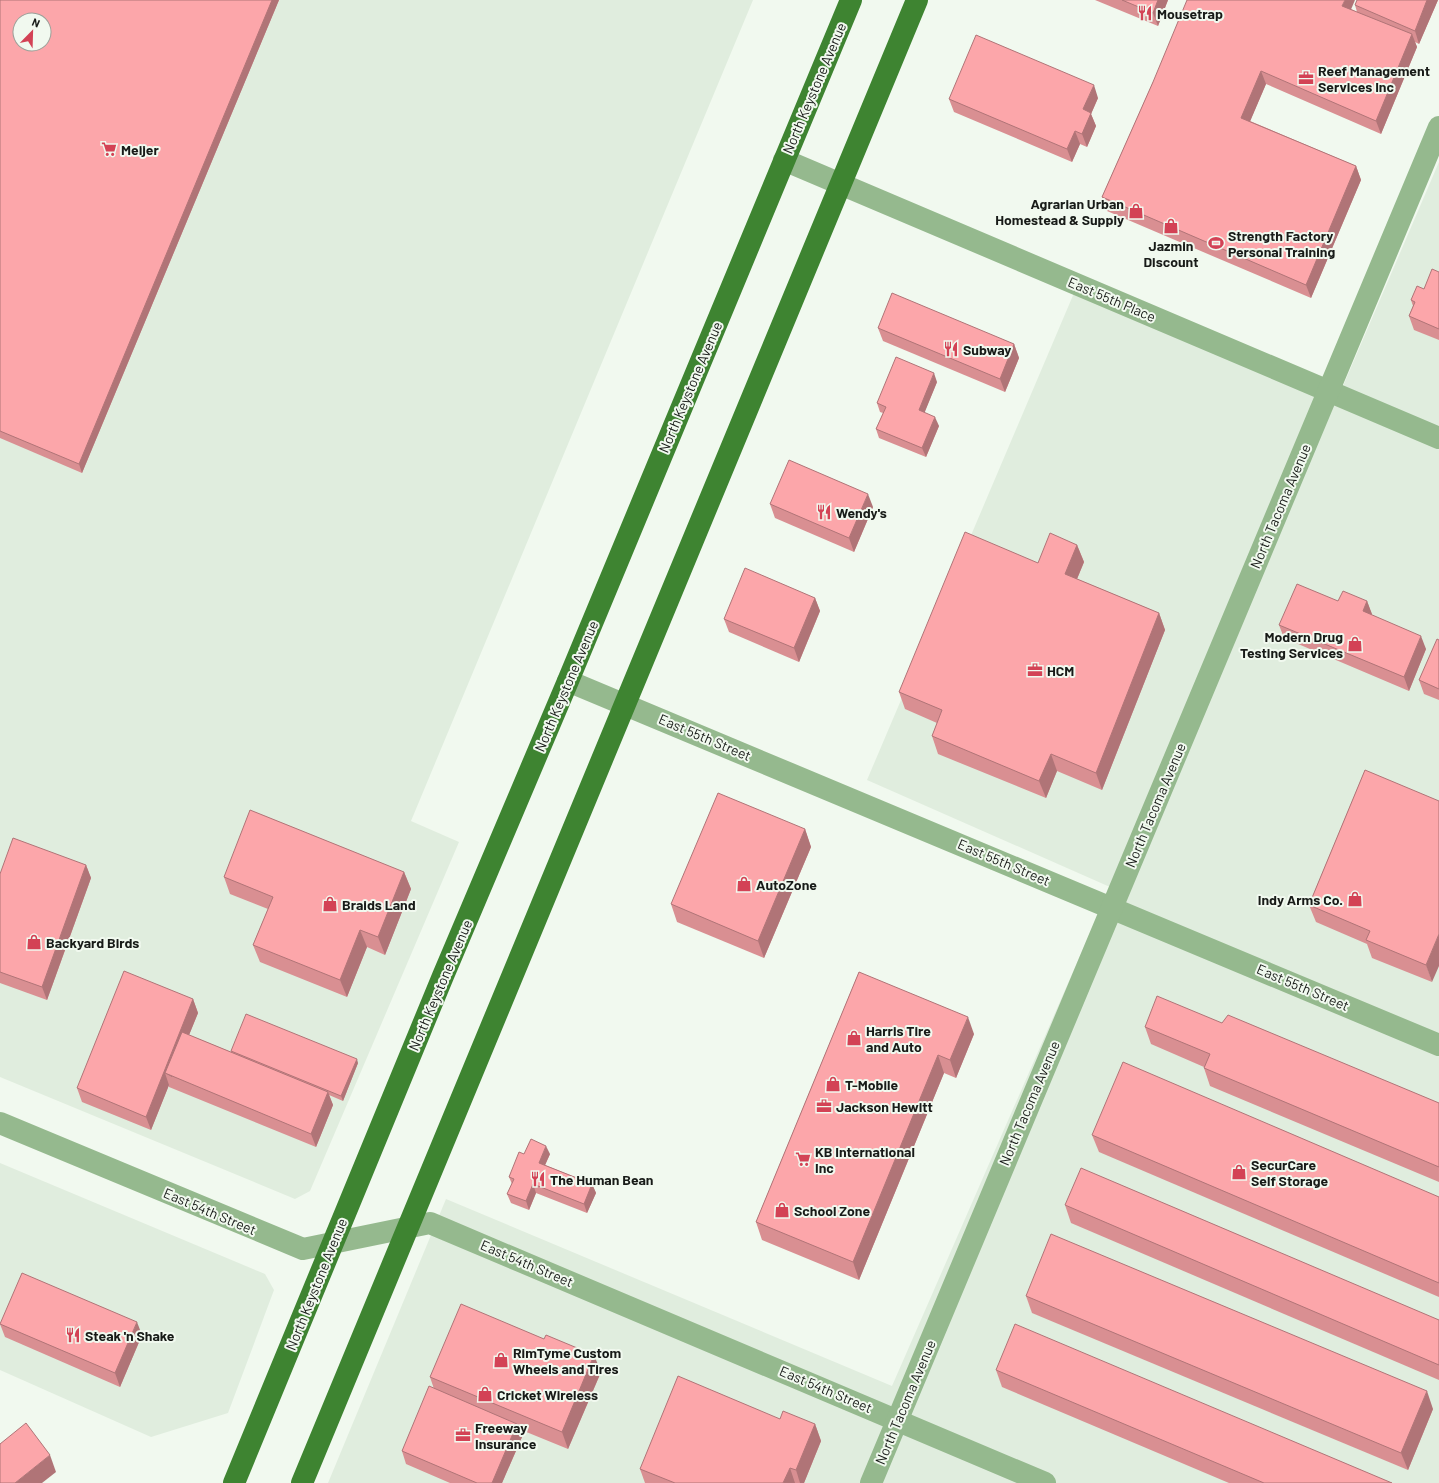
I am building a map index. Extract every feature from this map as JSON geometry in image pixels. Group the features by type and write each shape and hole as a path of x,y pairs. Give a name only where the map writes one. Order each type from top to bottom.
{"main road":[{"name":"North Keystone Avenue","path":"234,1483 851,0"},
{"path":"302,1483 406,1228 917,0"}],"street":[{"name":"North Tacoma Avenue","path":"871,1483 1439,127"},
{"name":"East 55th Place","path":"784,160 1439,438"},
{"name":"East 55th Street","path":"568,681 1112,907 1439,1045"},
{"name":"East 54th Street","path":"0,1123 302,1249 430,1223 898,1419 1046,1483"}],"shaded area":[{"path":"0,0 753,0 411,821 459,842 310,1191 295,1199 0,1077"},
{"path":"1439,162 1439,1483 328,1483 446,1199 892,1386 1110,887 867,780 1074,293 1343,386"},
{"path":"0,1163 265,1274 274,1290 228,1413 151,1437 0,1370"}],"building":[{"name":"Meijer","path":"0,0 272,0 79,464 0,431"},
{"path":"1122,0 1158,0 1153,13"},
{"path":"1187,0 1345,0 1342,6 1412,34 1376,121 1261,71 1241,118 1356,166 1306,285 1102,197 1153,82"},
{"path":"1357,0 1427,0 1415,31 1355,5"},
{"path":"976,35 1094,85 1083,109 1091,113 1082,134 1075,131 1067,149 949,99"},
{"path":"1432,269 1439,272 1439,329 1409,316 1415,302 1411,300 1417,286 1424,289"},
{"name":"Subway","path":"892,293 1014,344 1000,379 878,328"},
{"path":"896,357 934,373 919,410 935,417 922,448 876,429 886,407 877,403"},
{"name":"Wendy's","path":"789,460 868,494 849,538 770,504"},
{"name":"HCM","path":"965,532 1038,563 1050,533 1077,545 1065,574 1159,613 1096,773 1051,754 1039,781 932,736 942,710 899,692"},
{"path":"745,568 815,598 794,648 724,619"},
{"name":"Modern Drug Testing Services","path":"1297,584 1338,601 1343,591 1367,601 1363,611 1421,636 1404,677 1279,625"},
{"path":"1437,639 1439,640 1439,689 1419,680"},
{"path":"1365,770 1439,801 1439,934 1426,965 1366,940 1370,931 1309,905"},
{"name":"AutoZone","path":"718,793 805,829 758,941 671,904"},
{"name":"Braids Land","path":"250,810 404,872 378,937 360,930 340,980 253,945 273,897 224,877"},
{"name":"Backyard Birds","path":"13,838 86,865 42,987 0,972 0,874"},
{"path":"124,971 193,999 146,1117 77,1088"},
{"path":"859,972 968,1017 950,1060 938,1055 853,1262 756,1222"},
{"path":"1157,996 1222,1023 1228,1015 1439,1103 1439,1167 1204,1068 1210,1054 1145,1027"},
{"path":"246,1014 357,1059 341,1096 231,1051"},
{"path":"182,1032 328,1092 311,1134 165,1073"},
{"path":"1123,1062 1439,1197 1439,1283 1092,1135"},
{"name":"The Human Bean","path":"531,1139 546,1146 539,1163 592,1184 584,1204 533,1184 526,1201 507,1194 514,1179 509,1177 519,1152 524,1154"},
{"path":"1081,1168 1439,1320 1439,1365 1065,1205"},
{"path":"1051,1234 1427,1391 1401,1453 1026,1296"},
{"path":"22,1273 137,1322 115,1373 0,1324"},
{"path":"461,1304 544,1339 546,1335 594,1355 562,1432 430,1377"},
{"path":"1015,1324 1392,1483 1264,1483 996,1370"},
{"path":"678,1376 780,1419 783,1411 815,1424 796,1470 790,1468 783,1483 675,1483 640,1469"},
{"path":"429,1386 517,1424 492,1483 477,1483 402,1451"},
{"path":"26,1423 50,1455 15,1483 0,1483 0,1444"}],"place":[{"name":"Mousetrap","path":"1145,13"},
{"name":"Reef Management Services Inc","path":"1306,78"},
{"name":"Meijer","path":"109,149"},
{"name":"Agrarian Urban Homestead & Supply","path":"1136,211"},
{"name":"Jazmin Discount","path":"1171,226"},
{"name":"Strength Factory Personal Training","path":"1216,243"},
{"name":"Subway","path":"951,349"},
{"name":"Wendy's","path":"824,512"},
{"name":"Modern Drug Testing Services","path":"1355,644"},
{"name":"HCM","path":"1035,670"},
{"name":"AutoZone","path":"744,884"},
{"name":"Indy Arms Co.","path":"1355,899"},
{"name":"Braids Land","path":"330,904"},
{"name":"Backyard Birds","path":"34,942"},
{"name":"Harris Tire and Auto","path":"854,1038"},
{"name":"T-Mobile","path":"833,1084"},
{"name":"Jackson Hewitt","path":"824,1106"},
{"name":"KB International Inc","path":"803,1159"},
{"name":"SecurCare Self Storage","path":"1239,1172"},
{"name":"The Human Bean","path":"538,1179"},
{"name":"School Zone","path":"782,1210"},
{"name":"Steak 'n Shake","path":"73,1335"},
{"name":"RimTyme Custom Wheels and Tires","path":"501,1360"},
{"name":"Cricket Wireless","path":"485,1394"},
{"name":"Freeway Insurance","path":"463,1435"}]}
